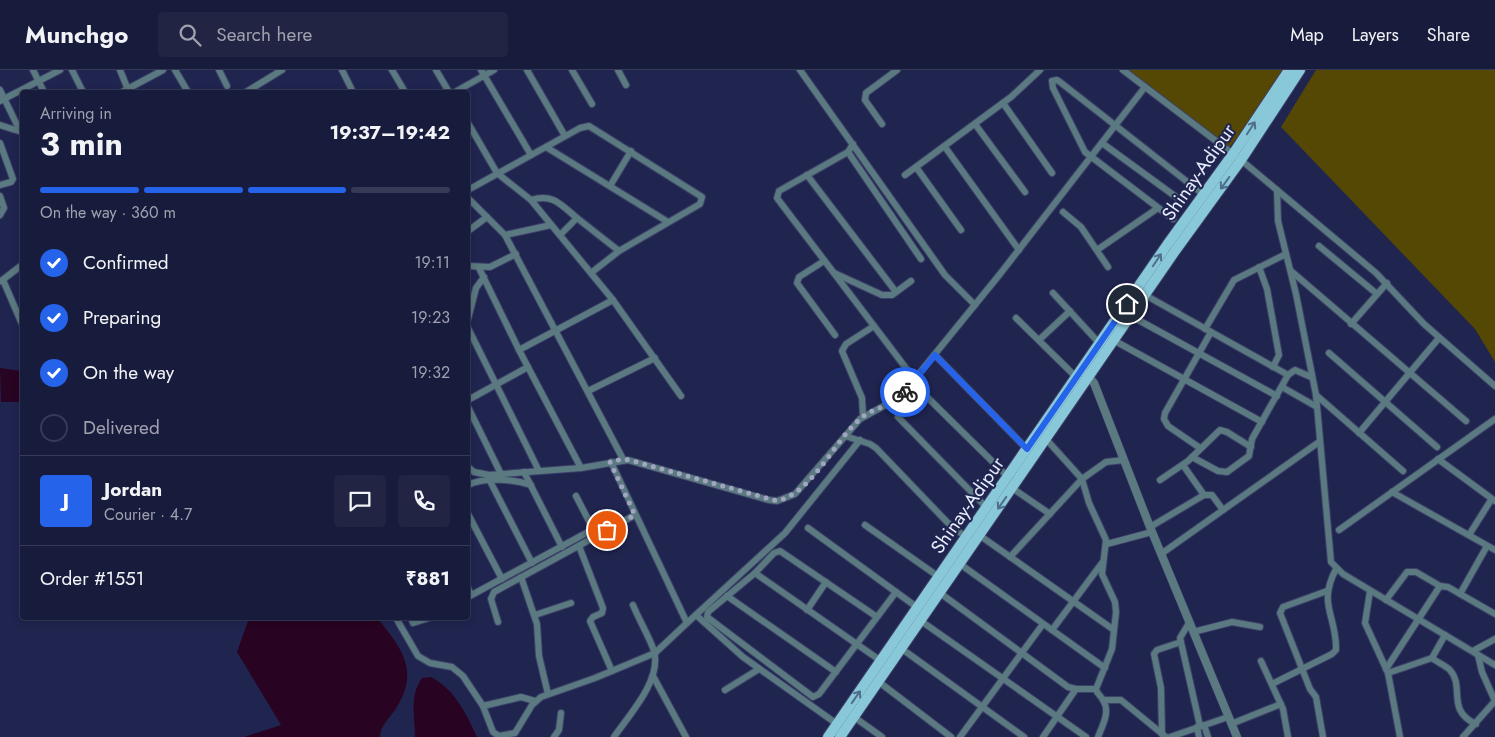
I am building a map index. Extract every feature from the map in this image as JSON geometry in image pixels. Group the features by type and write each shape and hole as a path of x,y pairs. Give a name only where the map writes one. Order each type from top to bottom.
{"main road":[{"name":"Shinay-Adipur","path":"828,737 939,577 973,539 1046,439 1100,344 1204,194 1237,157 1289,70"},
{"name":"Shinay-Adipur","path":"840,737 960,564 986,508 1082,374 1115,340 1237,157 1300,70"}],"street":[{"path":"33,70 43,90"},
{"path":"22,90 60,70"},
{"path":"72,70 82,90"},
{"path":"120,70 126,90"},
{"path":"128,90 163,70"},
{"path":"175,70 187,90"},
{"path":"219,70 227,86"},
{"path":"249,90 282,70"},
{"path":"342,70 352,90"},
{"path":"392,70 404,90"},
{"path":"436,70 448,90"},
{"path":"458,90 483,73 494,70"},
{"path":"527,70 565,136"},
{"path":"572,70 592,104"},
{"path":"618,70 626,85"},
{"path":"800,70 945,275 975,305"},
{"path":"882,124 866,100 866,93 897,70"},
{"path":"905,176 1003,103 1040,70"},
{"path":"1123,70 1237,157 1387,283 1424,324 1495,386"},
{"path":"483,73 531,155"},
{"path":"1173,220 1090,157 1081,147 1052,88 1052,81 1060,82 1204,194"},
{"path":"470,467 481,474 502,474 581,468 623,459 777,501 795,494 863,416 900,397 1019,250 1146,87"},
{"path":"0,90 2,100 20,130"},
{"path":"2,100 20,91"},
{"path":"1003,103 1052,173"},
{"path":"975,124 1025,192"},
{"path":"0,125 20,132"},
{"path":"470,126 497,173 531,200 560,235 613,300 681,396"},
{"path":"470,189 580,128 589,126 702,196 700,204 620,251 591,273"},
{"path":"0,143 13,179 11,182 0,185"},
{"path":"1102,143 1183,202"},
{"path":"853,144 848,152 779,191 777,198 914,380"},
{"path":"546,147 668,222"},
{"path":"944,147 1019,250"},
{"path":"610,186 631,151"},
{"path":"848,152 921,259"},
{"path":"916,168 961,230"},
{"path":"807,175 896,292"},
{"path":"1277,190 1278,221 1316,395 1329,551 1336,569 1495,665"},
{"path":"0,196 4,208 0,215"},
{"path":"531,200 541,197 551,198 620,251"},
{"path":"470,200 504,235 516,254 623,459"},
{"path":"1097,250 1158,208"},
{"path":"1064,212 1081,227 1108,267"},
{"path":"470,230 487,217"},
{"path":"560,235 577,218"},
{"path":"504,235 551,225"},
{"path":"1319,246 1377,294"},
{"path":"470,266 479,268 494,266 516,254"},
{"path":"1200,448 1168,426 1164,419 1199,353 1230,284 1241,275 1286,254"},
{"path":"824,260 799,277 797,283 835,335"},
{"path":"20,267 1,281 20,320"},
{"path":"1259,267 1266,289 1278,355 1273,367"},
{"path":"479,268 519,350 581,468"},
{"path":"1290,270 1466,421"},
{"path":"833,273 882,295 896,292 911,281"},
{"path":"470,306 476,288 484,277"},
{"path":"1352,324 1387,283"},
{"path":"1053,293 1100,344"},
{"path":"1145,295 1288,375"},
{"path":"519,350 613,300"},
{"path":"1039,340 1070,311"},
{"path":"1131,316 1277,396"},
{"path":"1016,318 1039,340 1082,374 1124,460 1237,737"},
{"path":"863,416 862,398 842,351 846,344 874,326"},
{"path":"470,332 539,471"},
{"path":"1359,433 1439,338"},
{"path":"1115,340 1262,422"},
{"path":"1329,353 1437,447"},
{"path":"935,355 1027,449"},
{"path":"588,391 655,358"},
{"path":"470,399 528,367"},
{"path":"1192,457 1224,473 1247,458 1262,422 1288,375 1295,370 1312,377"},
{"path":"1282,387 1317,407"},
{"path":"920,390 1008,477"},
{"path":"1316,395 1403,471"},
{"path":"470,411 502,474"},
{"path":"898,417 986,508"},
{"path":"1339,530 1495,419"},
{"path":"1160,480 1183,465 1220,430 1227,432 1251,447"},
{"path":"845,436 860,440 876,448 947,522 973,539 1010,557 1114,630"},
{"path":"1046,439 1082,479 1089,503 1106,544 1103,580 1116,606 1112,649 1096,689 1097,694 1103,700 1106,715 1098,737"},
{"path":"397,620 418,656 430,663 455,669 483,706 495,735 512,736 535,700 655,653 786,532 860,440"},
{"path":"1161,554 1319,442"},
{"path":"1438,459 1493,501 1469,535"},
{"path":"1010,557 1082,479 1106,462 1124,460"},
{"path":"610,462 687,624"},
{"path":"1183,465 1204,495"},
{"path":"524,472 562,547"},
{"path":"470,484 476,481 490,481 522,482 531,485"},
{"path":"490,481 532,563"},
{"path":"1012,488 1050,514"},
{"path":"1392,492 1495,550"},
{"path":"1106,544 1151,530 1204,495 1212,495 1223,510"},
{"path":"470,595 586,535 591,528 576,496"},
{"path":"498,622 491,599 492,594 635,515"},
{"path":"470,518 502,579"},
{"path":"865,525 939,577"},
{"path":"808,528 918,608"},
{"path":"579,546 603,608 602,613 593,617 590,621 612,671"},
{"path":"1460,594 1487,546"},
{"path":"877,617 780,551 774,553 755,573 708,612 708,620 809,696 816,697 836,672 896,592"},
{"path":"1052,630 1104,562"},
{"path":"960,564 1105,668"},
{"path":"1272,684 1332,654 1336,650 1326,601 1327,591 1336,569"},
{"path":"1386,600 1403,574 1411,571 1440,586 1448,586 1495,614"},
{"path":"755,573 881,661"},
{"path":"522,577 535,615 539,656 548,694"},
{"path":"807,610 826,582"},
{"path":"1387,671 1417,618 1440,586"},
{"path":"1323,737 1316,697 1310,690 1280,609 1327,591"},
{"path":"1370,591 1365,623 1387,671 1400,737"},
{"path":"940,593 1068,687 1096,689"},
{"path":"728,596 836,672"},
{"path":"535,615 571,602"},
{"path":"614,737 647,690 653,676 655,653 633,605"},
{"path":"696,615 758,669 837,724"},
{"path":"412,620 413,623 416,623 424,620"},
{"path":"921,621 1086,737"},
{"path":"1193,632 1232,622 1260,626"},
{"path":"1189,623 1180,635 1181,642 1201,726 1208,737"},
{"path":"960,737 1043,624"},
{"path":"1387,671 1432,658 1445,635"},
{"path":"1476,653 1495,638"},
{"path":"1164,735 1161,688 1154,654 1157,650 1181,642"},
{"path":"902,649 1024,737"},
{"path":"1463,737 1495,701 1476,653"},
{"path":"1432,658 1449,669 1453,675 1462,717 1476,724"},
{"path":"1261,661 1281,704 1288,737"},
{"path":"725,690 758,669"},
{"path":"653,676 686,737"},
{"path":"879,682 951,737"},
{"path":"1043,737 1076,689"},
{"path":"483,706 521,697 535,700"},
{"path":"1103,700 1121,700 1164,735"},
{"path":"1174,736 1201,726 1230,720 1281,704"},
{"path":"554,737 558,730 561,713"},
{"path":"854,717 882,737"},
{"path":"1199,737 1201,726"}],"shaded area":[{"path":"1122,70 1285,70 1275,88 1225,153"},
{"path":"1316,70 1495,70 1495,362 1475,329 1281,127"},
{"path":"0,368 20,371 20,402 1,402"},
{"path":"248,620 379,620 401,651 407,672 406,684 395,710 383,726 380,737 244,737 281,725 237,652"},
{"path":"431,677 447,688 453,695 464,711 477,737 415,737 415,692 422,678"}],"way so far":[{"path":"607,530 635,515 610,462 623,459 633,461 769,500 786,499 801,488 860,418 893,402 905,392"}],"route":[{"path":"905,392 935,355 1027,449 1127,304"}]}
